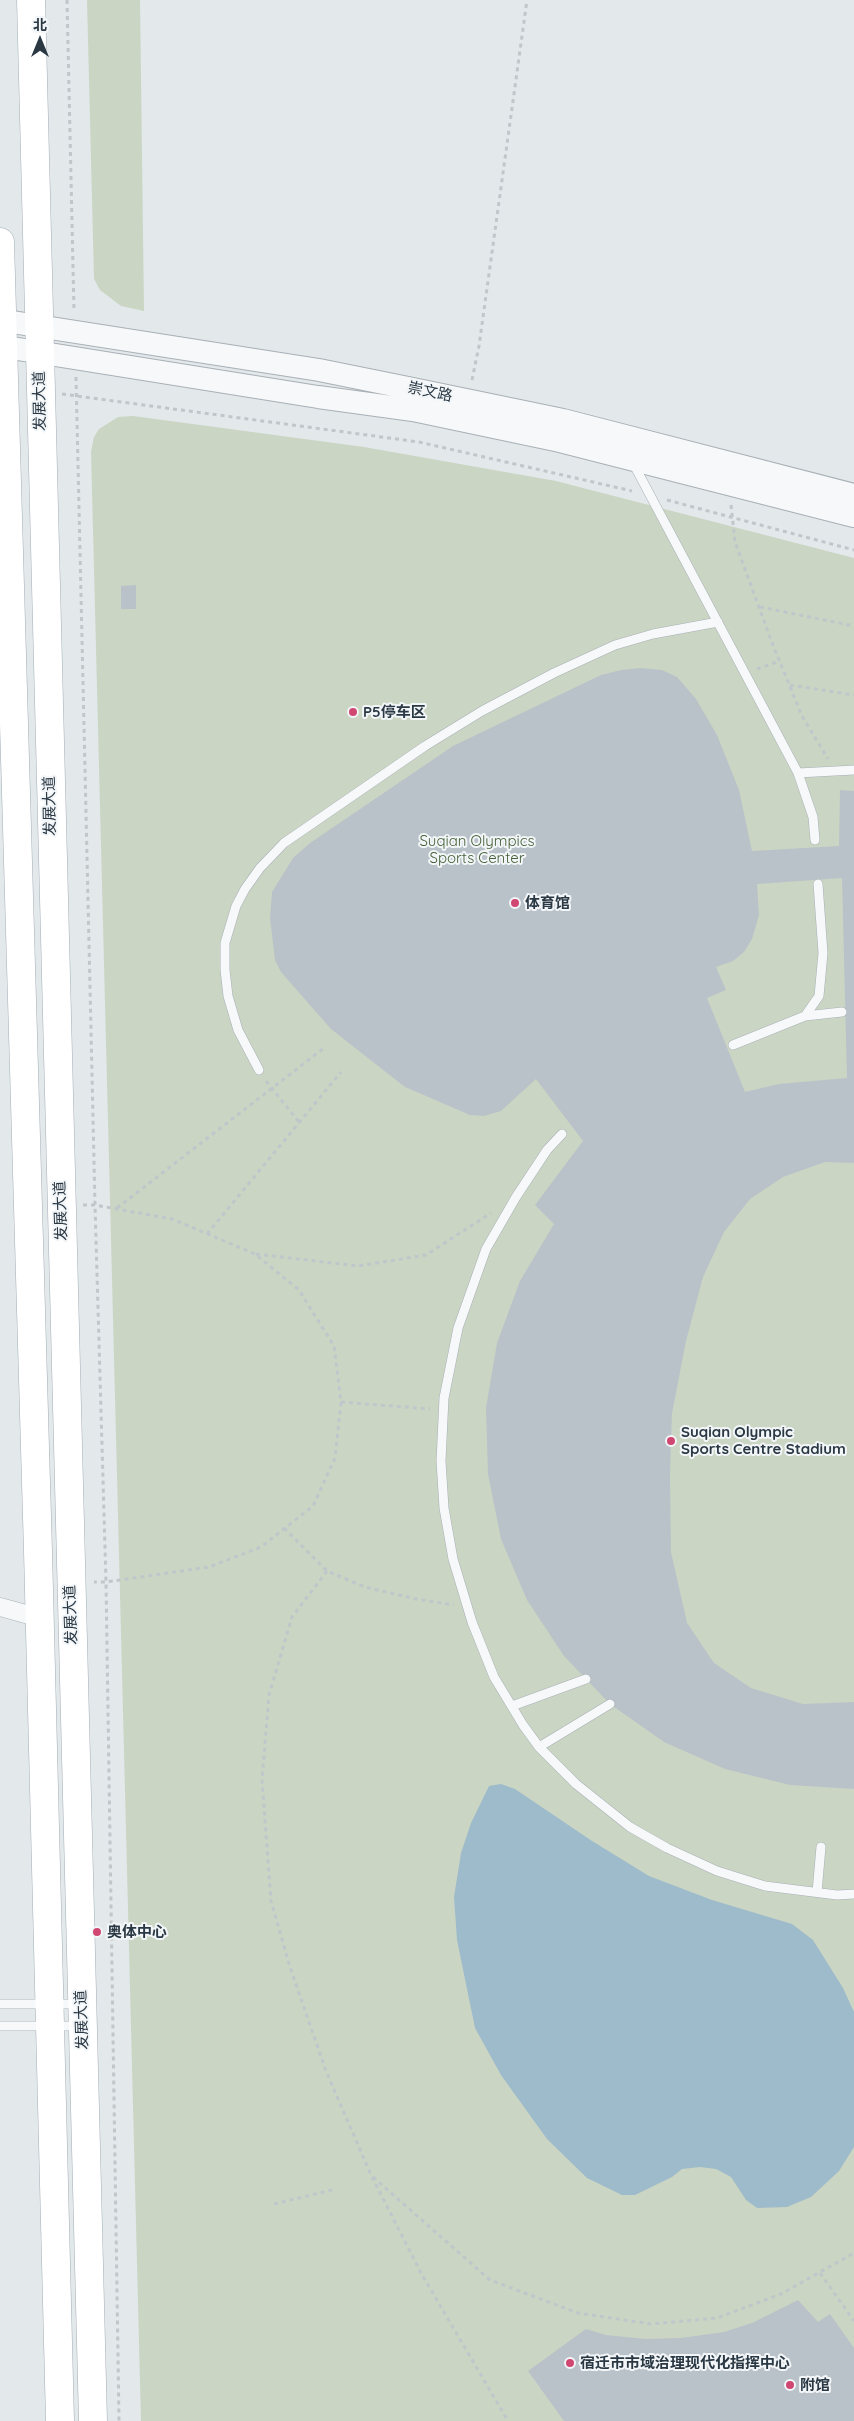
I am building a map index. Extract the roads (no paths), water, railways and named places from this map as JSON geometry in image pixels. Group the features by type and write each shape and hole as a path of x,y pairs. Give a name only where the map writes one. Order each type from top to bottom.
{"main road":[{"name":"发展大道","path":"30,0 93,2421"},
{"name":"发展大道","path":"0,242 40,1618 60,2421"}],"street":[{"name":"崇文路","path":"2,333 39,326 319,370 563,420 854,495"},
{"name":"崇文路","path":"2,333 39,352 318,397 414,410 631,458 854,516"},
{"path":"0,1607 40,1618"}],"lane":[{"path":"631,458 798,773 813,817 815,840"},
{"path":"259,1070 238,1030 228,996 225,970 225,943 236,906 245,889 260,868 284,843 425,746 482,711 554,673 624,643 653,634 718,622"},
{"path":"798,773 854,770"},
{"path":"805,1016 818,996 822,980 824,953 818,884"},
{"path":"733,1045 805,1016 842,1012"},
{"path":"562,1134 547,1150 516,1197 486,1249 458,1328 444,1410 441,1461 444,1508 453,1559 468,1608 494,1677 539,1747 576,1784 630,1827 666,1848 717,1871 757,1883 837,1895 854,1894"},
{"path":"512,1706 586,1679"},
{"path":"539,1747 610,1704"},
{"path":"818,1892 821,1847"},
{"path":"0,2004 50,2015 82,2015"},
{"path":"0,2026 50,2015 82,2015"}],"water":[{"path":"501,1784 515,1789 592,1841 649,1876 712,1900 792,1924 813,1940 843,1988 854,2012 854,2147 839,2171 811,2197 787,2207 757,2208 746,2200 731,2177 716,2169 700,2167 682,2169 672,2177 635,2195 622,2195 587,2178 547,2139 501,2075 475,2028 457,1940 454,1897 461,1853 471,1823 489,1786"}],"place":[{"name":"P5停车区","path":"353,712"},
{"name":"体育馆","path":"515,903"},
{"name":"Suqian Olympic Sports Centre Stadium","path":"671,1441"},
{"name":"奥体中心","path":"97,1932"},
{"name":"宿迁市市域治理现代化指挥中心","path":"570,2363"},
{"name":"附馆","path":"790,2385"}],"park label":[{"name":"Suqian Olympics Sports Center","path":"477,850"}]}
